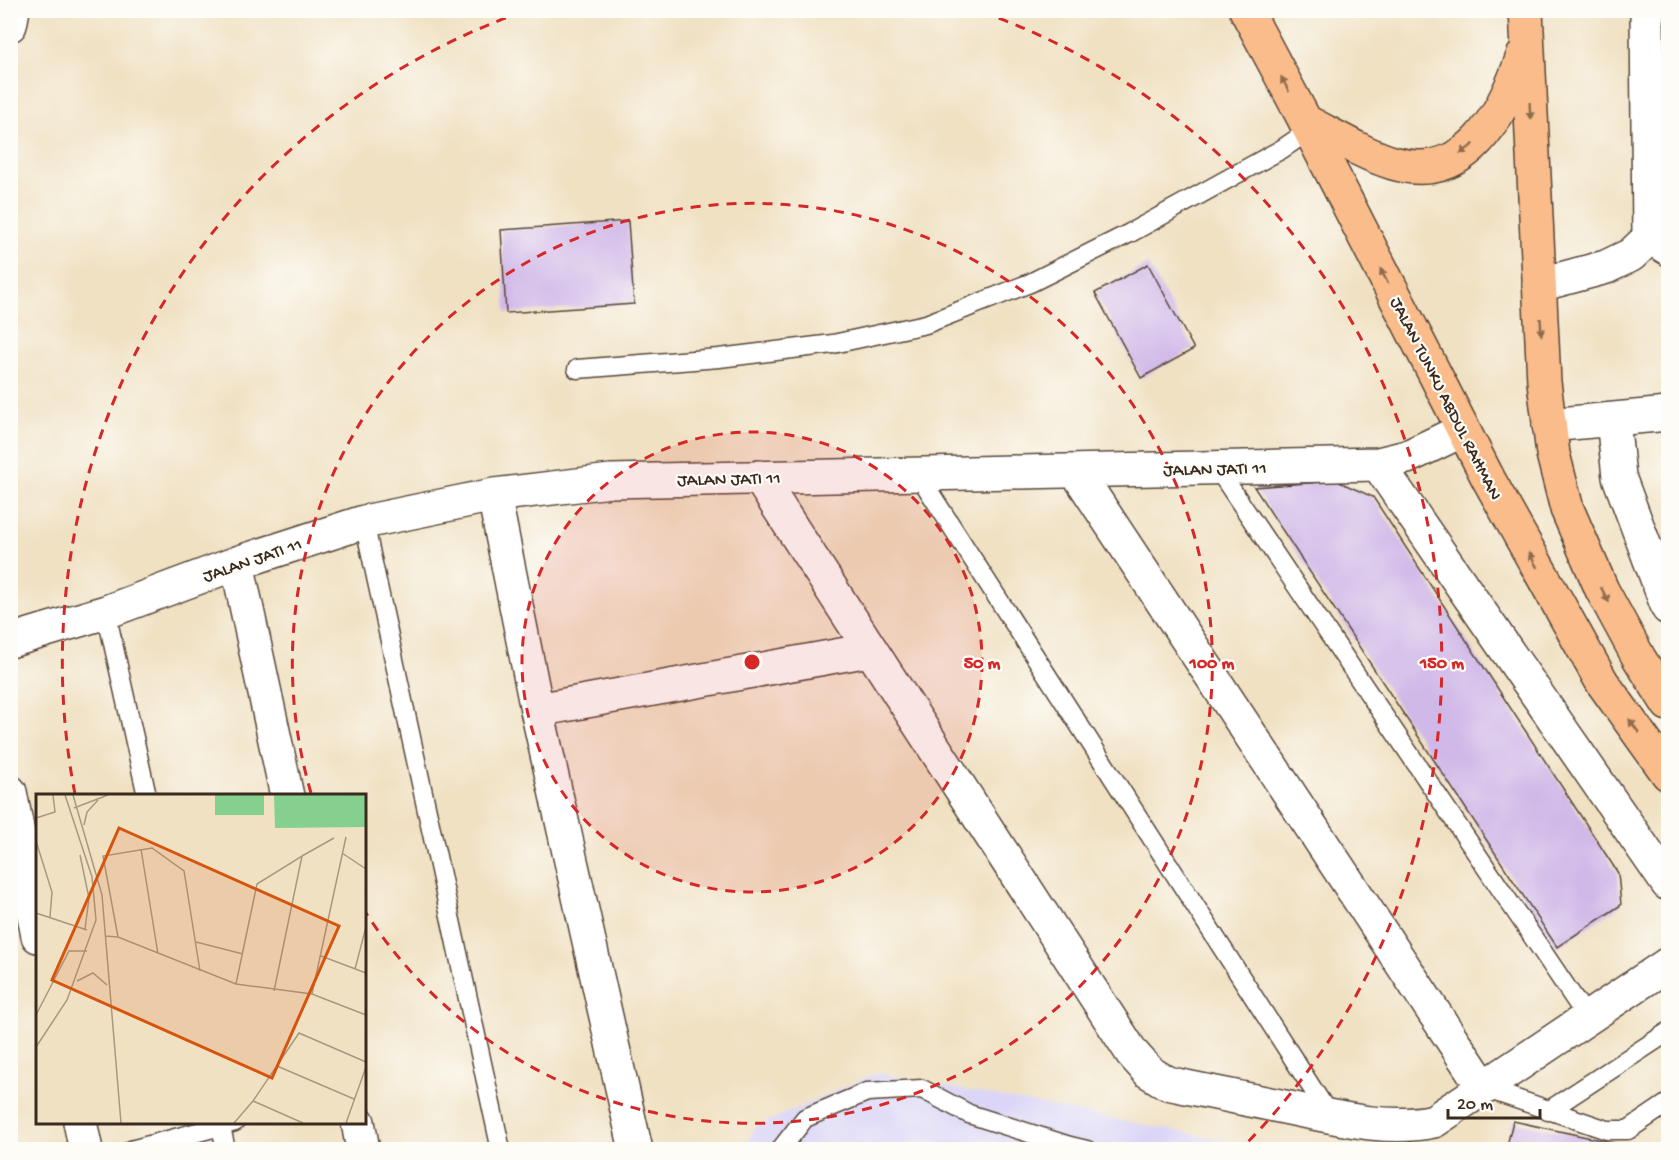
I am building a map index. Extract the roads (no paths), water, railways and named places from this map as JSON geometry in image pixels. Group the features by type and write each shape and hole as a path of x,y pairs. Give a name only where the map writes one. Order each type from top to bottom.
{"main road":[{"name":"JALAN TUNKU ABDUL RAHMAN","path":"1246,10 1308,125 1489,480 1602,682 1668,774"},
{"path":"1526,10 1544,382 1552,454 1567,509 1602,590 1639,658 1668,704"},
{"path":"1308,125 1393,163 1427,168 1439,165 1468,150 1482,138 1500,111 1527,45"}],"street":[{"path":"10,25 13,10"},
{"path":"1539,285 1606,267 1631,255 1659,247 1647,10"},
{"path":"1549,425 1668,414"},
{"path":"1613,419 1619,477 1668,608"},
{"name":"JALAN JATI 11","path":"10,641 106,612 237,563 364,522 494,495 611,481 1378,464 1407,457 1463,430"},
{"path":"1378,464 1668,884"},
{"path":"1076,471 1484,1088"},
{"path":"759,477 1132,1053 1149,1072 1167,1083 1330,1116 1398,1125 1417,1125 1434,1121 1668,964"},
{"path":"494,495 537,710 636,1149"},
{"path":"237,563 287,794"},
{"path":"537,710 869,650"},
{"path":"10,792 27,925"},
{"path":"80,1124 86,1149"},
{"path":"358,1124 363,1149"}],"lane":[{"path":"577,369 719,358 822,345 926,324 1030,283 1120,238 1282,149 1308,125"},
{"path":"1217,468 1588,1019"},
{"path":"918,474 1330,1116"},
{"path":"364,522 501,1149"},
{"path":"106,612 147,794"},
{"path":"1548,1111 1668,1032"},
{"path":"1484,1088 1607,1130 1628,1130 1668,1103"},
{"path":"780,1149 805,1118 867,1092 922,1089 969,1114 1077,1148"},
{"path":"131,1149 225,1124 226,1149"}]}
